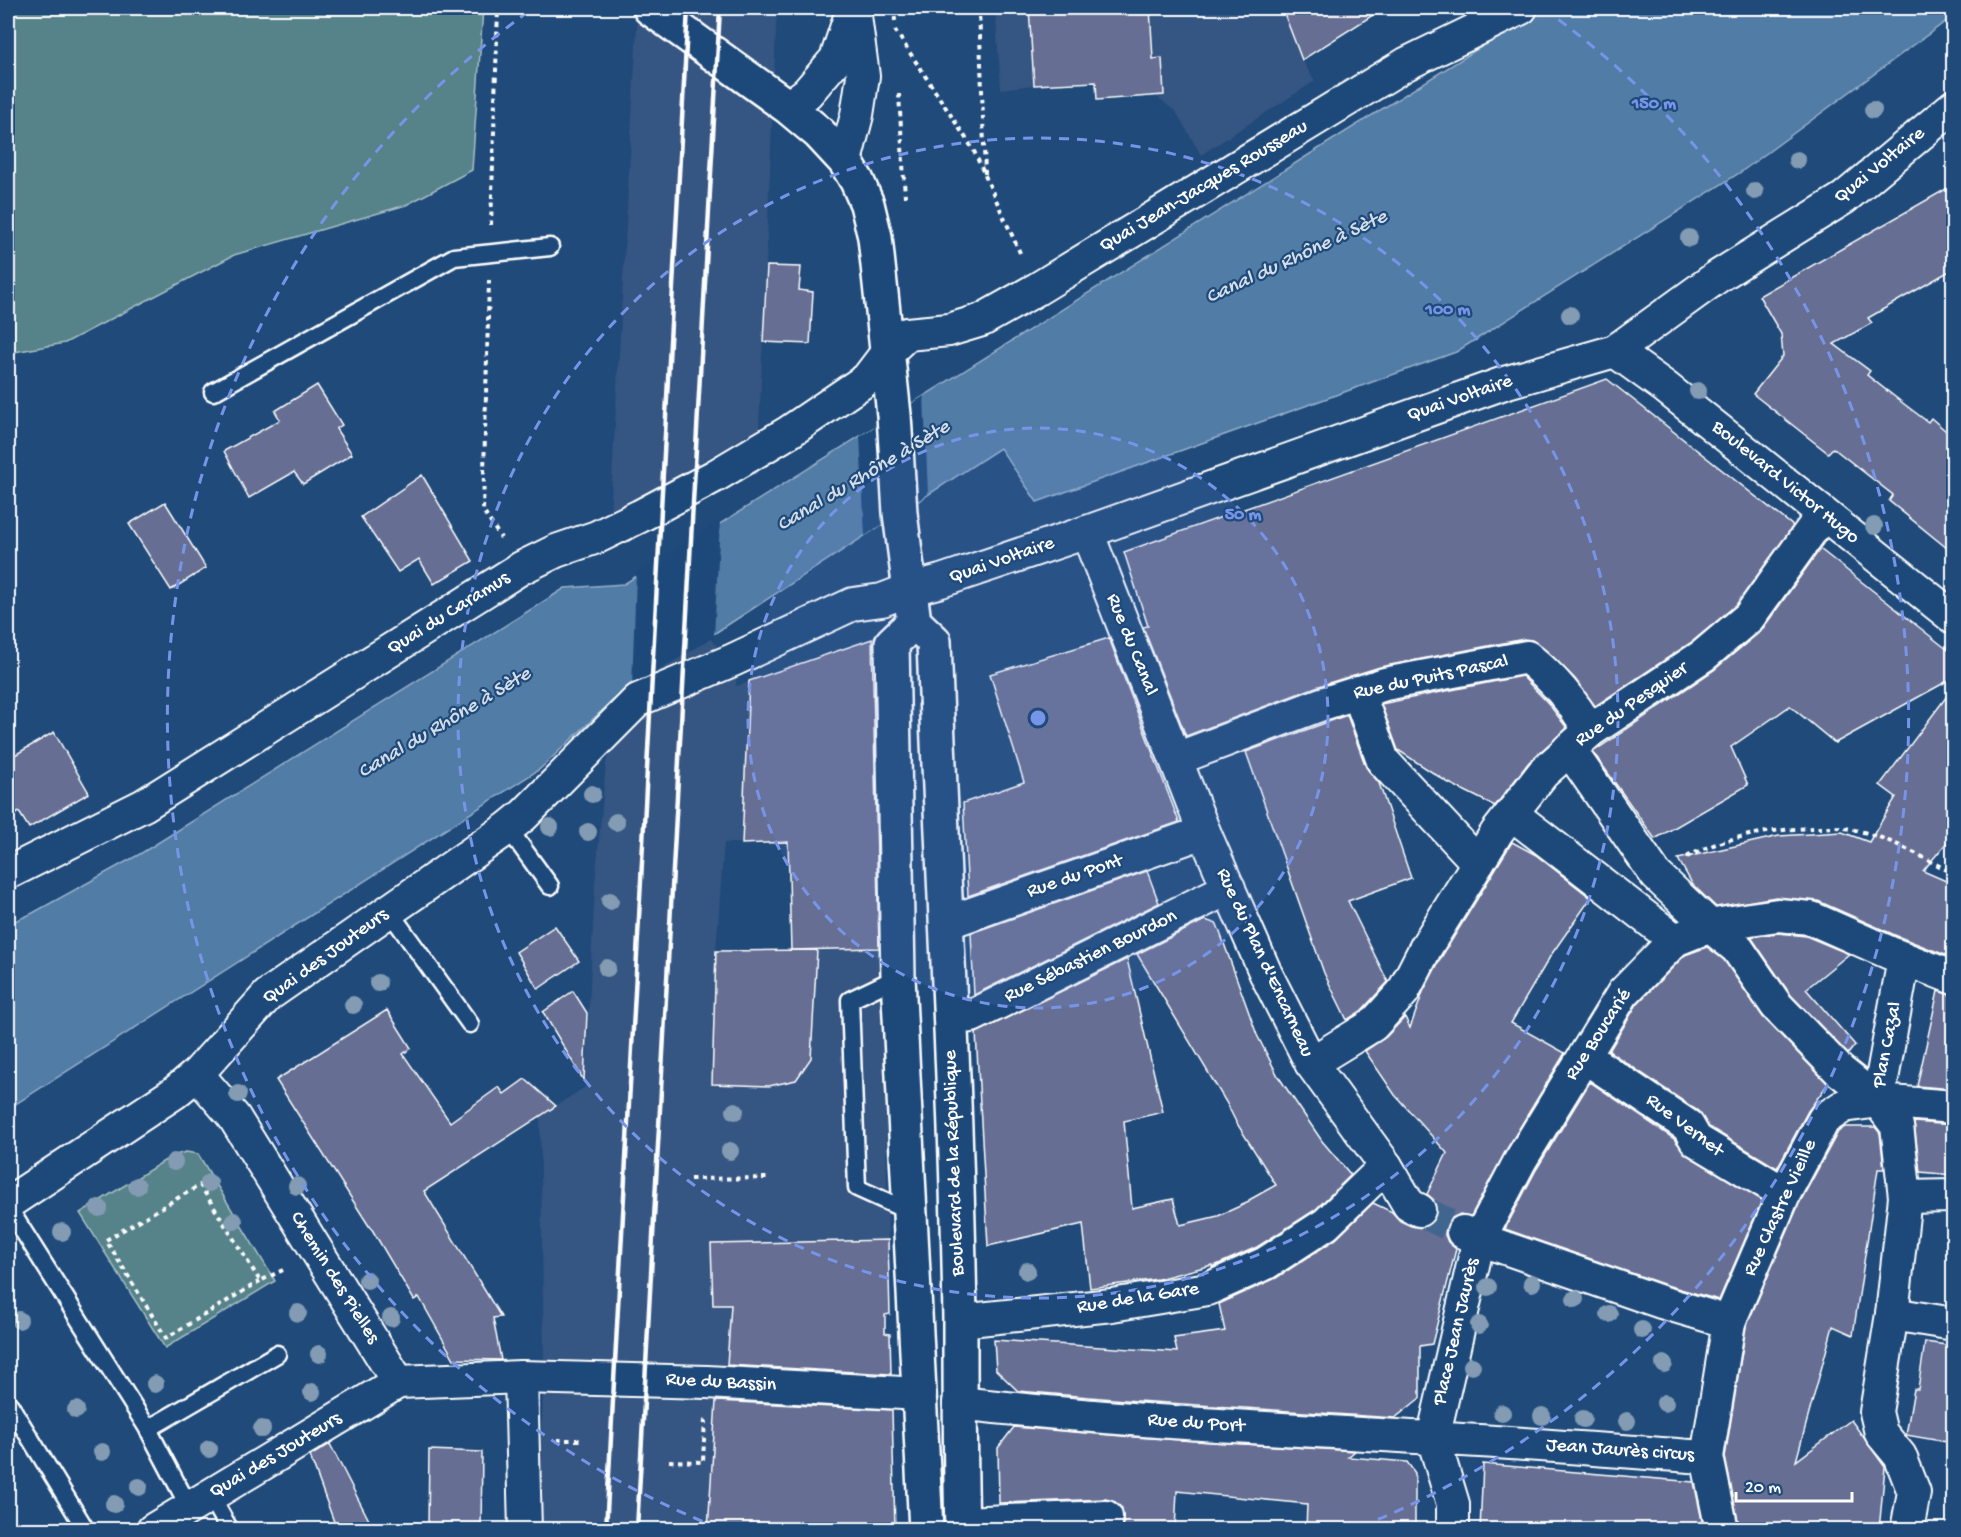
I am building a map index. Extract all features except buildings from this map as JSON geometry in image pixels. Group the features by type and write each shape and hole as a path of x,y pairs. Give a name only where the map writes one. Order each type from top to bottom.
{"main road":[{"path":"650,8 788,107 819,132 845,161 857,181 867,204 875,237 894,415 900,513 914,622 892,643 898,977 926,1530"},
{"name":"Boulevard de la République","path":"914,622 934,641 960,1321 962,1526"},
{"path":"898,937 946,923"},
{"path":"920,1394 959,1403"}],"street":[{"path":"788,107 807,93 836,59 853,8"},
{"path":"845,161 857,115 862,76 853,8"},
{"name":"Quai Jean-Jacques Rousseau","path":"886,354 907,334 949,330 982,320 1037,289 1406,64 1521,8"},
{"name":"Quai Voltaire","path":"638,700 734,660 853,604 882,600 941,581 1087,532 1504,383 1615,351 1717,277 1844,198 1953,106"},
{"name":"Boulevard Victor Hugo","path":"1615,351 1665,387 1953,618"},
{"name":"Quai du Caramus","path":"8,873 144,805 521,568 556,551 597,537 716,476 789,432 867,379 886,354"},
{"name":"Rue du Pesquier","path":"1311,1063 1373,1024 1403,992 1426,947 1497,832 1543,773 1580,740 1704,655 1749,617 1823,514"},
{"name":"Rue du Canal","path":"1087,532 1176,759"},
{"name":"Rue du Puits Pascal","path":"1176,759 1385,684 1527,657 1541,669 1580,713 1580,740"},
{"path":"1358,692 1383,761 1478,863"},
{"name":"Quai des Jouteurs","path":"8,1205 174,1093 197,1074 268,995 508,828 524,815 638,700"},
{"path":"1580,740 1656,875 1737,948 1776,1005 1840,1071 1878,1101"},
{"name":"Rue du Plan d'Encarneau","path":"1176,759 1204,832 1266,974 1311,1063 1386,1167 1409,1205 1419,1210"},
{"path":"1512,814 1675,940"},
{"name":"Rue du Pont","path":"946,923 1204,832"},
{"name":"Rue Sébastien Bourdon","path":"950,1018 972,1016 1229,888"},
{"name":"Rue Boucarié","path":"1471,1235 1520,1161 1623,993 1675,940 1710,926 1778,915 1811,918 1953,978"},
{"name":"Plan Cazal","path":"1904,959 1878,1101 1897,1126 1905,1197 1892,1314 1876,1412 1881,1432 1900,1456 1914,1492 1907,1530"},
{"name":"Rue Vernet","path":"1585,1057 1688,1126 1696,1140 1784,1193"},
{"name":"Chemin des Pielles","path":"197,1074 234,1117 398,1382"},
{"name":"Rue Clastre Vieille","path":"1729,1322 1784,1193 1824,1119 1844,1106 1878,1101 1953,1107"},
{"name":"Rue de la Gare","path":"960,1321 1112,1305 1208,1289 1266,1263 1326,1224 1386,1167"},
{"path":"1905,1197 1953,1196"},
{"name":"Place Jean Jaurès","path":"1433,1438 1471,1235 1661,1302 1729,1322"},
{"path":"1892,1314 1953,1324"},
{"name":"Jean Jaurès circus","path":"1433,1438 1707,1457 1729,1322"},
{"path":"398,1382 521,1377 525,1530"},
{"name":"Rue du Bassin","path":"521,1377 708,1382 920,1394"},
{"name":"Quai des Jouteurs","path":"153,1530 398,1382"},
{"name":"Rue du Port","path":"959,1403 1044,1413 1184,1424 1433,1438"},
{"path":"1433,1438 1452,1504 1453,1530"},
{"path":"1707,1457 1722,1530"},
{"path":"962,1526 1106,1517 1106,1530"}],"lane":[{"path":"213,392 454,257 550,247"},
{"path":"508,828 550,886"},
{"path":"389,911 470,1024"},
{"path":"898,977 850,1000 856,1188 910,1212"},
{"path":"8,1205 148,1429 200,1501 231,1530"},
{"path":"148,1429 277,1354"},
{"path":"8,1402 86,1530"}],"path":[{"path":"498,8 483,511 521,568"},
{"path":"894,8 896,42"},
{"path":"979,8 986,177"},
{"path":"895,30 973,150 1037,289"},
{"path":"899,89 906,207"},
{"path":"1656,875 1693,854 1737,838 1789,829 1843,827 1917,853 1953,874"},
{"path":"690,1179 771,1178"},
{"path":"260,1281 200,1185 106,1240 166,1338 260,1281 318,1252"},
{"path":"669,1461 703,1462 708,1382"}],"shaded area":[{"path":"638,8 777,8 759,429 610,514"},
{"path":"995,8 1349,8 1356,25 1302,60 1315,81 1201,155 1176,112 1156,96 1097,100 1095,82 1001,89"},
{"path":"709,637 737,669 736,686 749,682 742,843 724,843 716,952 883,948 888,1240 732,1305 726,1376 716,1399 708,1529 538,1530 544,1365 540,1116 585,1087 595,882 606,763 630,684"}],"green space":[{"path":"8,8 483,8 472,170 406,205 234,255 65,343 8,353"},
{"path":"186,1152 198,1154 275,1281 165,1348 80,1213 172,1156"}],"water":[{"name":"Canal du Rhône à Sète","path":"1543,8 1953,8 1953,16 1741,172 1456,352 1037,502 1000,448 709,637 630,684 540,769 8,1109 8,924 31,914 140,854 565,588 624,584"}],"pier":[{"path":"924,396 928,494 865,536 860,436"},
{"path":"720,521 714,637 632,687 636,574"}],"tunnel":[{"path":"1419,1210 1463,1232"}],"railway":[{"path":"606,1530 688,8"},
{"path":"637,1530 720,8"}]}
